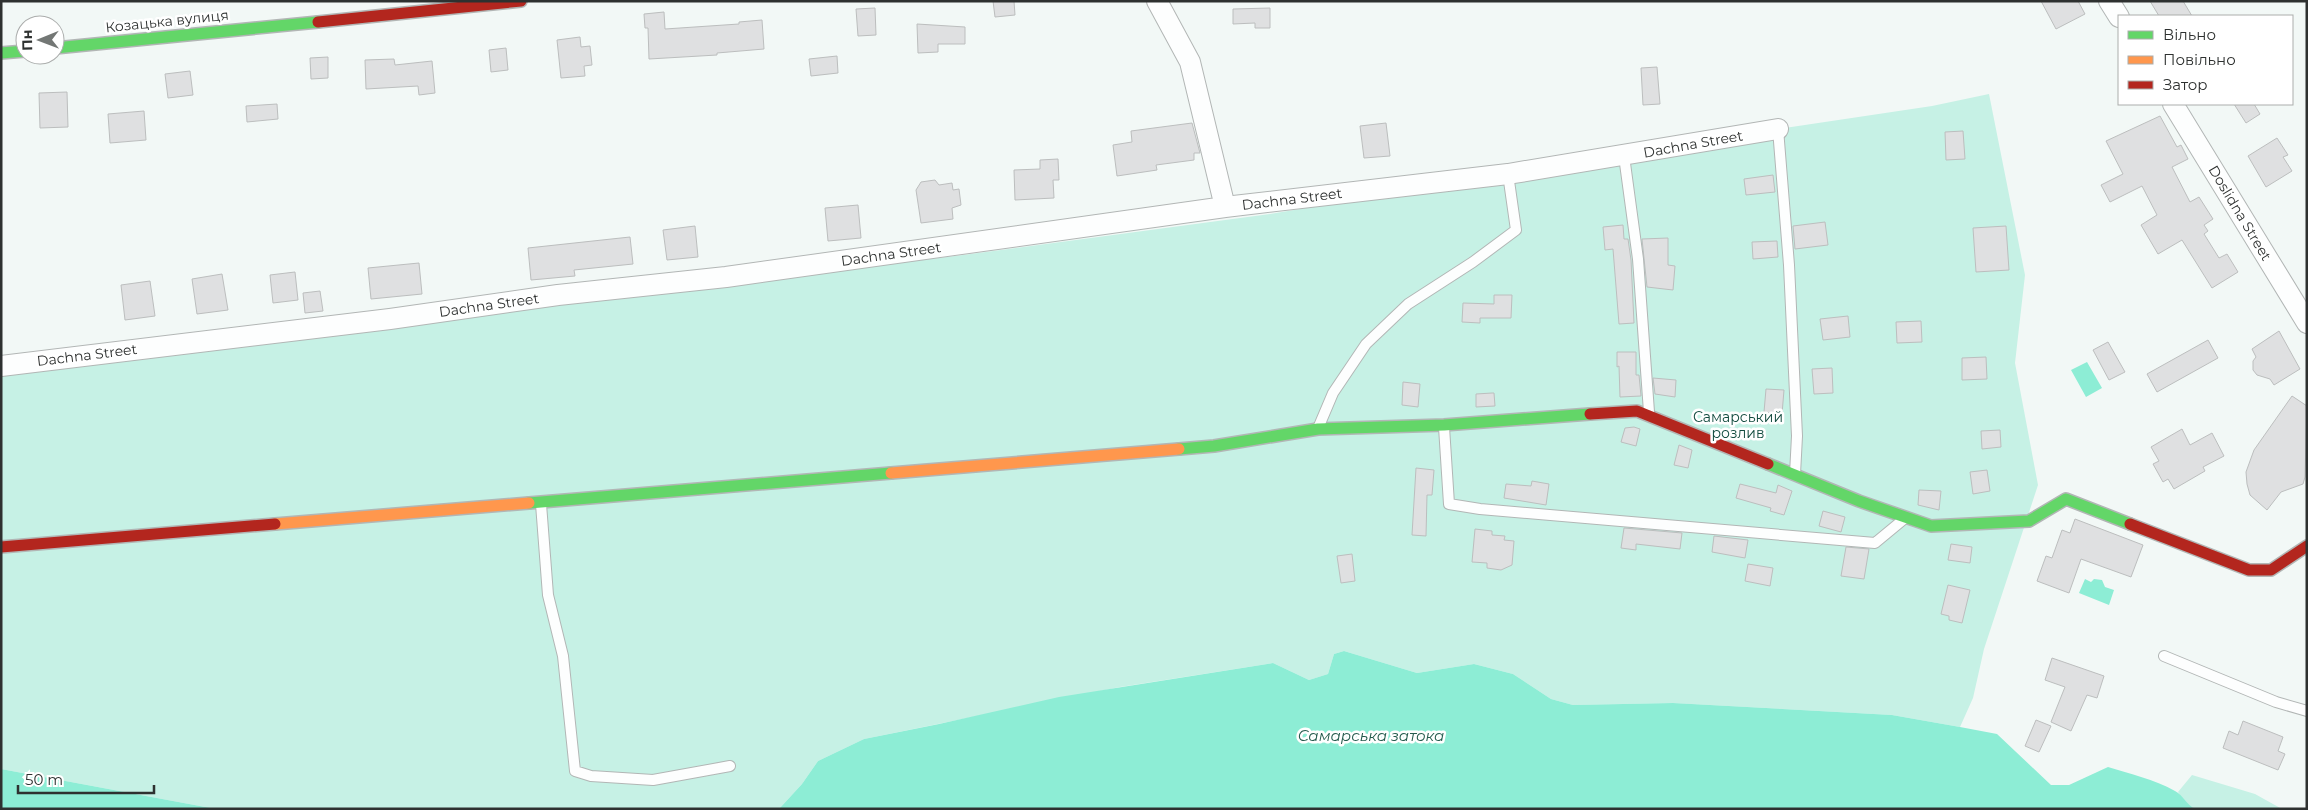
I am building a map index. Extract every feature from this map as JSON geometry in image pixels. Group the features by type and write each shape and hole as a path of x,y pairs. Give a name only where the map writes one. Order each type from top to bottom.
{"street":[{"name":"Козацька вулиця","path":"65,47 521,1"},
{"path":"1157,1 1190,62 1225,207"},
{"path":"2109,1 2118,15"},
{"path":"1,53 15,52"},
{"name":"Doslidna Street","path":"2174,105 2307,322"},
{"name":"Dachna Street","path":"1,366 390,319 558,295 726,277 1225,207 1508,174 1778,129"},
{"path":"1,547 1214,446 1318,429 1444,424 1638,411 1795,475 1931,526 2029,521 2066,499 2249,570 2271,570 2307,546"}],"lane":[{"path":"1778,129 1789,265 1797,436 1795,475"},
{"path":"1624,156 1638,259 1650,416"},
{"path":"1318,429 1333,393 1366,344 1408,304 1473,262 1516,230 1508,174"},
{"path":"1444,424 1449,504 1480,509 1875,543 1906,517"},
{"path":"541,503 548,595 563,656 575,770 591,776 653,780 730,766"},
{"path":"2164,656 2276,702 2307,711"}],"green space":[{"name":"Самарський розлив","path":"1989,94 2025,275 2015,363 2038,485 1984,649 1973,698 1960,727 1892,715 1673,703 1573,705 1551,699 1513,674 1474,664 1417,673 1344,651 1334,654 1328,674 1309,680 1273,663 1120,687 864,739 818,761 802,784 779,809 216,809 1,769 1,377 51,366 963,255 1270,214 1778,129 1932,106"},
{"path":"2192,775 2255,794 2282,809 2195,809 2187,805 2178,792"}],"water":[{"path":"2087,362 2102,388 2086,397 2071,370"},
{"path":"2085,579 2091,582 2094,579 2102,580 2105,587 2114,590 2109,605 2079,593"},
{"name":"Самарська затока","path":"1344,651 1417,673 1474,664 1513,674 1551,699 1573,705 1673,703 1892,715 1960,727 1997,734 2051,785 2069,785 2108,767 2167,787 2178,793 2195,809 779,809 802,784 818,761 864,739 1059,697 1273,663 1309,680 1328,674 1334,654"},
{"path":"1,769 216,809 1,809"}],"building":[{"path":"993,1 1014,1 1015,15 995,17"},
{"path":"2041,1 2078,1 2085,14 2056,29"},
{"path":"2150,1 2183,1 2191,15 2158,15"},
{"path":"875,8 876,35 858,36 856,9"},
{"path":"1270,8 1270,28 1255,28 1255,23 1233,24 1233,9"},
{"path":"664,12 665,29 739,24 739,22 762,20 764,49 717,53 717,55 649,59 648,28 645,28 644,14"},
{"path":"917,24 965,27 965,44 938,44 938,52 918,53"},
{"path":"580,37 581,47 590,46 592,65 584,66 585,76 561,78 557,40"},
{"path":"506,48 508,70 491,72 489,50"},
{"path":"837,56 838,73 811,76 809,59"},
{"path":"328,57 328,78 311,79 310,58"},
{"path":"394,59 395,65 432,61 435,93 419,95 418,86 366,89 365,60"},
{"path":"1657,67 1660,104 1643,105 1641,68"},
{"path":"190,71 193,95 168,98 165,74"},
{"path":"67,92 68,127 40,128 39,93"},
{"path":"277,104 278,119 247,122 246,106"},
{"path":"2235,105 2255,105 2260,114 2246,123"},
{"path":"144,111 146,140 110,143 108,114"},
{"path":"2160,116 2177,147 2181,145 2188,159 2172,167 2190,202 2199,197 2213,219 2204,225 2208,231 2204,234 2219,258 2227,254 2238,272 2212,288 2182,240 2158,254 2141,225 2157,215 2142,186 2110,202 2101,185 2123,174 2106,141"},
{"path":"1192,123 1200,153 1194,153 1194,160 1156,165 1157,170 1117,176 1113,145 1132,142 1131,131"},
{"path":"1386,123 1390,156 1364,158 1360,126"},
{"path":"1963,131 1965,159 1946,160 1945,132"},
{"path":"2277,138 2288,155 2283,157 2292,171 2266,187 2248,156"},
{"path":"1058,159 1059,180 1053,180 1054,198 1015,200 1014,170 1040,169 1040,160"},
{"path":"1773,175 1775,192 1746,195 1744,179"},
{"path":"935,180 939,185 952,183 953,190 959,189 961,205 952,208 953,219 921,223 916,190 921,182"},
{"path":"858,205 861,238 828,241 825,208"},
{"path":"1825,222 1828,245 1795,249 1793,226"},
{"path":"1623,225 1624,239 1628,239 1631,260 1634,323 1619,324 1613,249 1605,250 1603,227"},
{"path":"695,226 698,257 667,260 663,230"},
{"path":"2006,226 2009,270 1976,272 1973,228"},
{"path":"630,237 633,264 574,270 575,276 531,280 528,248"},
{"path":"1668,238 1668,265 1675,266 1673,290 1647,287 1642,239"},
{"path":"1777,241 1778,257 1753,259 1752,242"},
{"path":"419,263 422,294 371,299 368,268"},
{"path":"295,272 298,300 273,303 270,275"},
{"path":"222,274 228,310 197,314 192,279"},
{"path":"150,281 155,316 125,320 121,285"},
{"path":"320,291 323,311 305,313 303,293"},
{"path":"1494,295 1512,295 1511,318 1480,318 1480,323 1462,322 1463,303 1494,304"},
{"path":"1848,316 1850,337 1823,340 1820,319"},
{"path":"1921,321 1922,342 1897,343 1896,322"},
{"path":"2279,331 2300,369 2274,385 2270,379 2257,375 2253,370 2253,361 2256,357 2252,349"},
{"path":"2208,340 2218,358 2157,392 2147,374"},
{"path":"2108,342 2125,372 2109,380 2093,350"},
{"path":"1617,352 1636,352 1636,375 1639,375 1641,396 1620,397"},
{"path":"1986,357 1987,379 1962,380 1962,358"},
{"path":"1832,368 1833,393 1814,394 1812,369"},
{"path":"1653,378 1676,380 1675,397 1655,394"},
{"path":"1403,382 1420,384 1418,407 1402,405"},
{"path":"1766,389 1784,390 1782,414 1764,412"},
{"path":"1494,393 1495,406 1476,407 1476,394"},
{"path":"2292,396 2307,406 2305,477 2303,484 2281,492 2267,510 2250,495 2246,472 2254,450"},
{"path":"1634,427 1640,429 1636,446 1621,442 1625,428"},
{"path":"2182,429 2190,445 2212,433 2224,456 2203,467 2205,471 2174,489 2168,479 2163,482 2153,464 2159,461 2151,447"},
{"path":"2000,430 2001,447 1982,449 1981,431"},
{"path":"1679,445 1692,450 1688,468 1674,465"},
{"path":"1416,468 1434,470 1432,495 1427,495 1426,536 1412,535"},
{"path":"1987,470 1990,491 1973,494 1970,472"},
{"path":"1532,481 1549,484 1546,505 1504,498 1506,484 1531,486"},
{"path":"1740,484 1776,493 1778,485 1792,491 1784,515 1770,511 1771,508 1736,498"},
{"path":"1919,490 1941,491 1939,510 1918,505"},
{"path":"1823,511 1845,517 1841,532 1819,526"},
{"path":"2075,519 2143,545 2131,577 2081,559 2069,593 2037,581 2046,556 2052,558 2062,530 2070,533"},
{"path":"1624,528 1682,533 1680,549 1636,544 1636,550 1621,548"},
{"path":"1475,529 1492,531 1492,535 1505,536 1504,540 1514,541 1512,565 1501,570 1487,568 1487,563 1472,562"},
{"path":"1714,536 1748,540 1745,558 1712,552"},
{"path":"1951,544 1972,547 1970,563 1948,560"},
{"path":"1846,547 1869,549 1864,579 1841,576"},
{"path":"1352,554 1355,581 1341,583 1337,556"},
{"path":"1748,564 1773,568 1770,586 1745,581"},
{"path":"1948,585 1970,590 1962,623 1949,620 1949,616 1941,614"},
{"path":"2052,658 2104,676 2097,698 2087,695 2071,731 2051,722 2065,687 2045,680"},
{"path":"2036,720 2051,726 2039,752 2025,746"},
{"path":"2243,721 2283,737 2278,751 2285,754 2278,770 2223,748 2229,731 2238,735"}],"traffic: fast":[{"path":"65,47 318,22"},
{"path":"1,53 15,52"},
{"path":"1179,449 1214,446 1318,429 1444,425 1590,414"},
{"path":"1768,464 1859,501 1931,526 2029,521 2066,499 2130,524"},
{"path":"529,503 891,473"}],"traffic: slow":[{"path":"891,473 1179,449"},
{"path":"275,524 529,503"}],"traffic: jam":[{"path":"318,22 521,1"},
{"path":"1590,414 1637,411 1768,464"},
{"path":"1,547 275,524"},
{"path":"2130,524 2249,570 2271,570 2307,546"}]}
